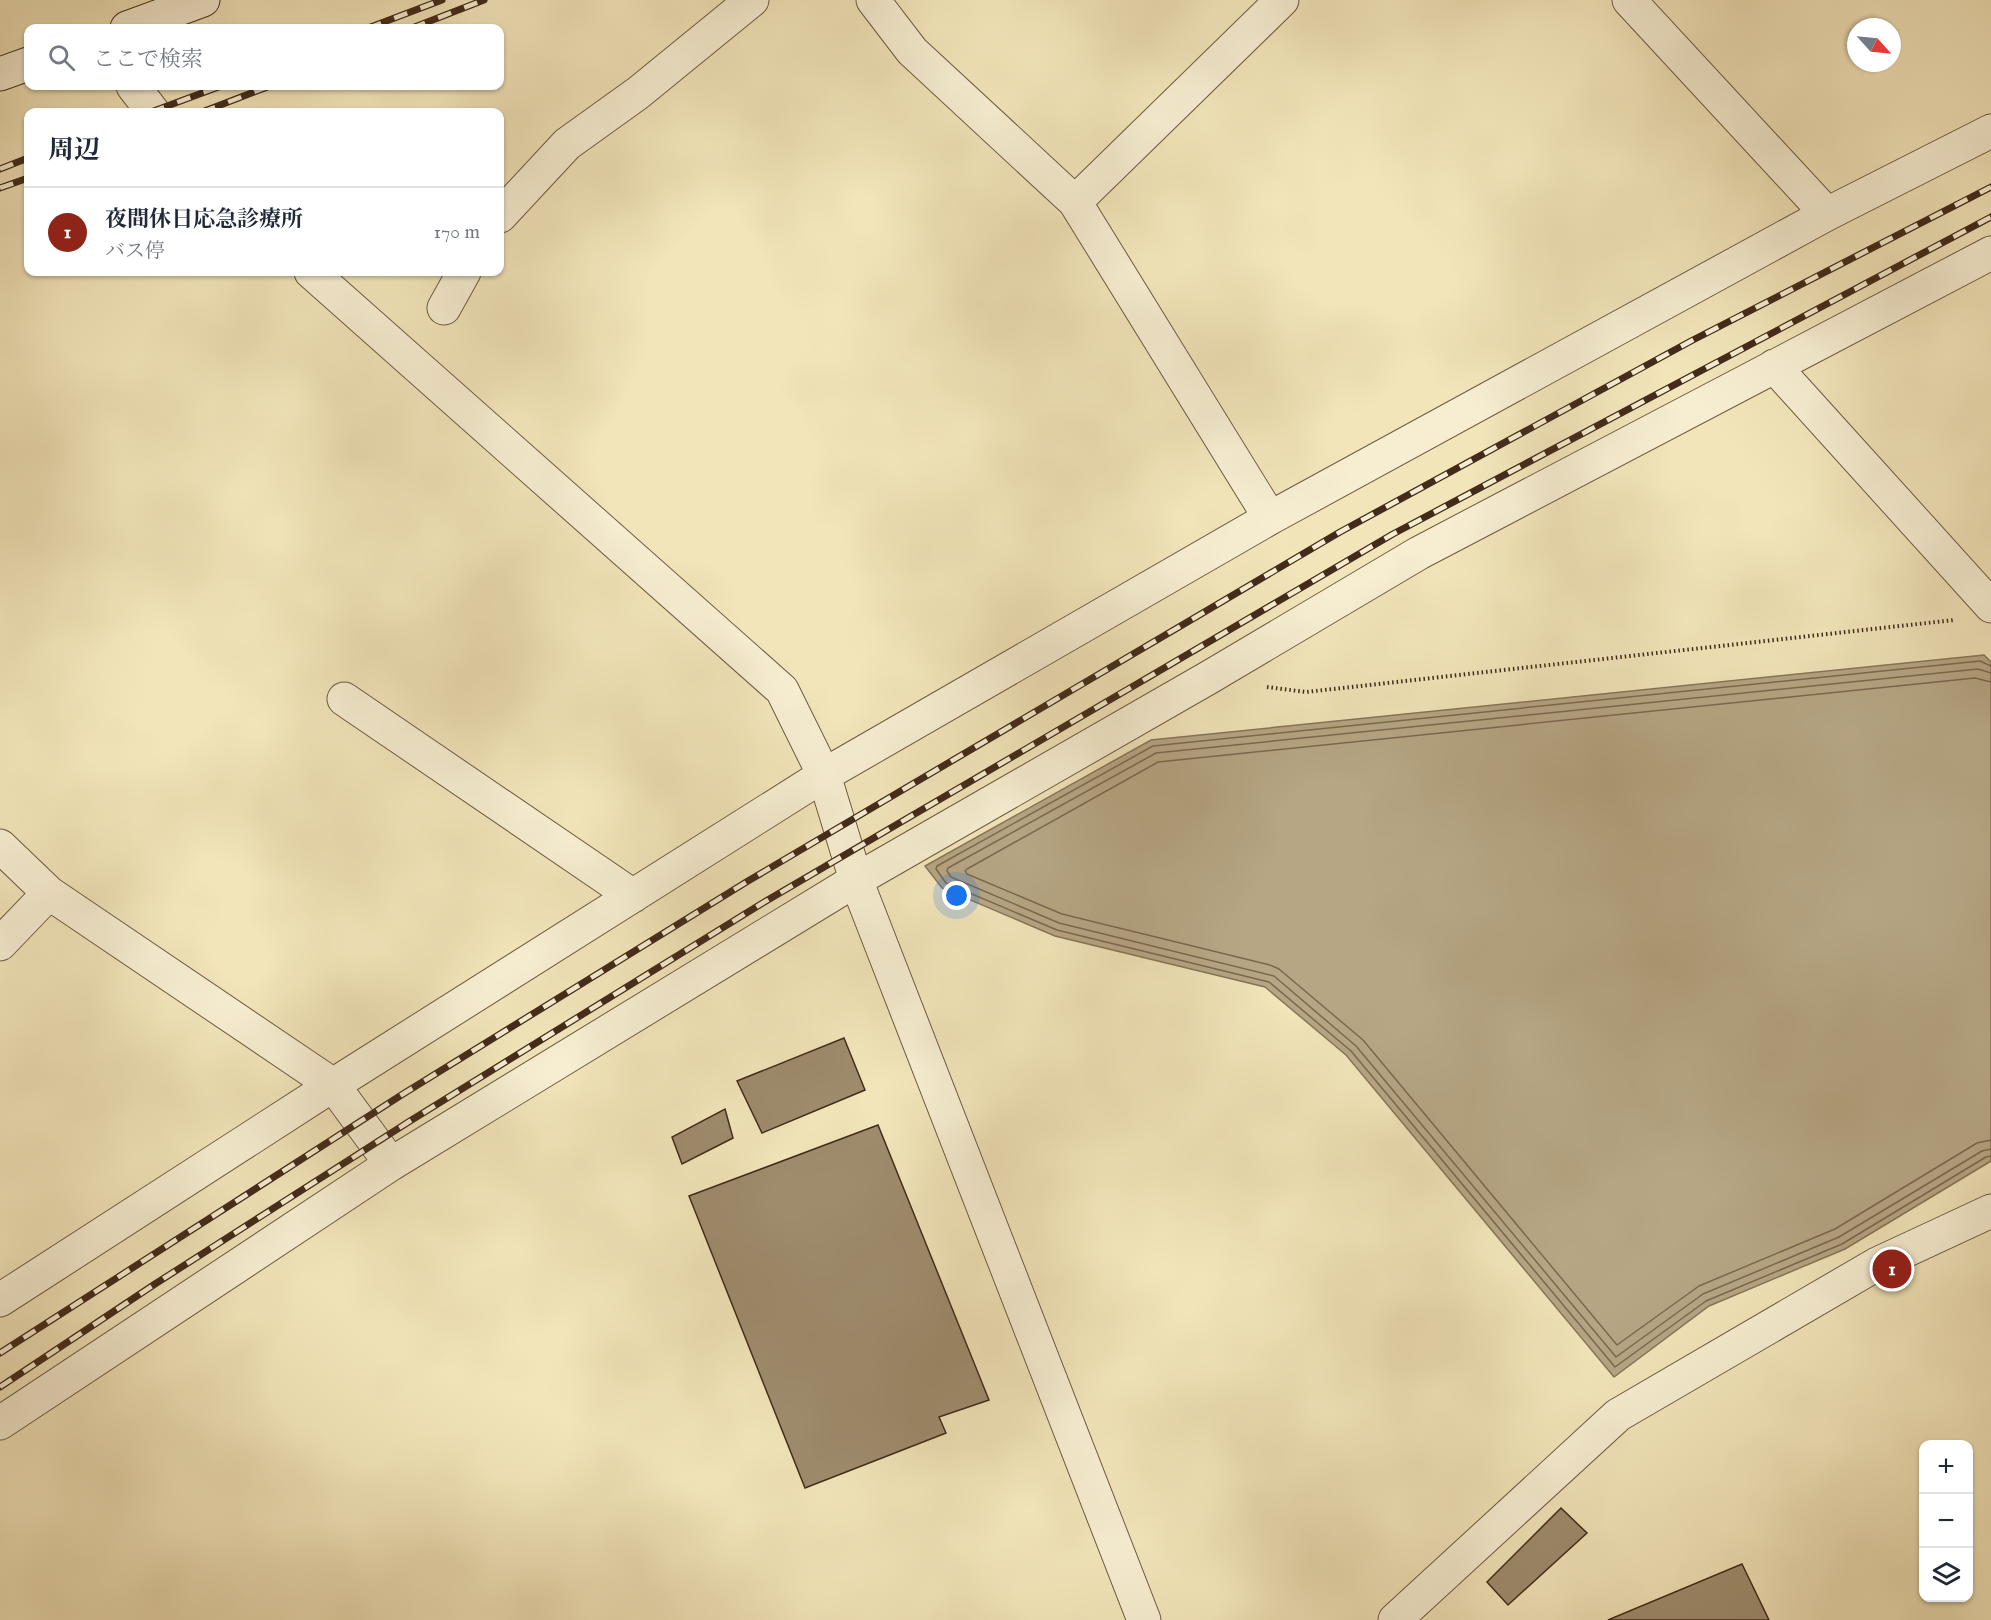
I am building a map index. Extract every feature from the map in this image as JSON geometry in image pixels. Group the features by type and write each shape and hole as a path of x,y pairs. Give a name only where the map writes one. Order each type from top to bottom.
{"street":[{"path":"139,24 203,0"},
{"path":"504,212 567,144 638,93 752,0"},
{"path":"873,0 912,51 1075,202 1270,518"},
{"path":"1075,202 1282,0"},
{"path":"1629,0 1827,214"},
{"path":"0,74 24,65"},
{"path":"136,90 150,108"},
{"path":"0,1300 333,1085 824,775 1270,518 1827,214 1991,130"},
{"path":"0,1423 391,1164 856,880 1209,678 1419,553 1991,253"},
{"path":"316,276 782,690 824,775 856,880 1144,1620"},
{"path":"444,308 462,276"},
{"path":"1774,366 1991,606"},
{"path":"344,699 633,896"},
{"path":"0,846 49,893 333,1085 391,1164"},
{"path":"0,944 49,893"},
{"path":"1395,1620 1618,1415 1877,1264 1991,1211"}],"path":[{"path":"1209,678 1306,692 1956,620"}],"water":[{"path":"1984,655 1991,662 1991,1161 1845,1249 1709,1306 1614,1377 1346,1055 1265,987 1055,936 942,888 925,866 1151,740"}],"building":[{"path":"844,1038 865,1090 762,1133 737,1081"},
{"path":"725,1109 733,1138 682,1164 672,1137"},
{"path":"878,1125 989,1400 939,1417 946,1433 805,1488 689,1196"},
{"path":"1561,1508 1587,1533 1508,1605 1487,1582"},
{"path":"1742,1564 1769,1620 1608,1620"}],"railway":[{"path":"379,24 442,0"},
{"path":"422,24 484,0"},
{"path":"162,108 210,90"},
{"path":"212,108 260,90"},
{"path":"0,169 24,160"},
{"path":"0,188 24,179"},
{"path":"0,1353 403,1094 748,881 1340,532 1691,341 1991,187"},
{"path":"0,1387 155,1284 410,1121 761,904 1393,534 1991,217"}],"place":[{"name":"夜間休日応急診療所","path":"1892,1269"}]}
